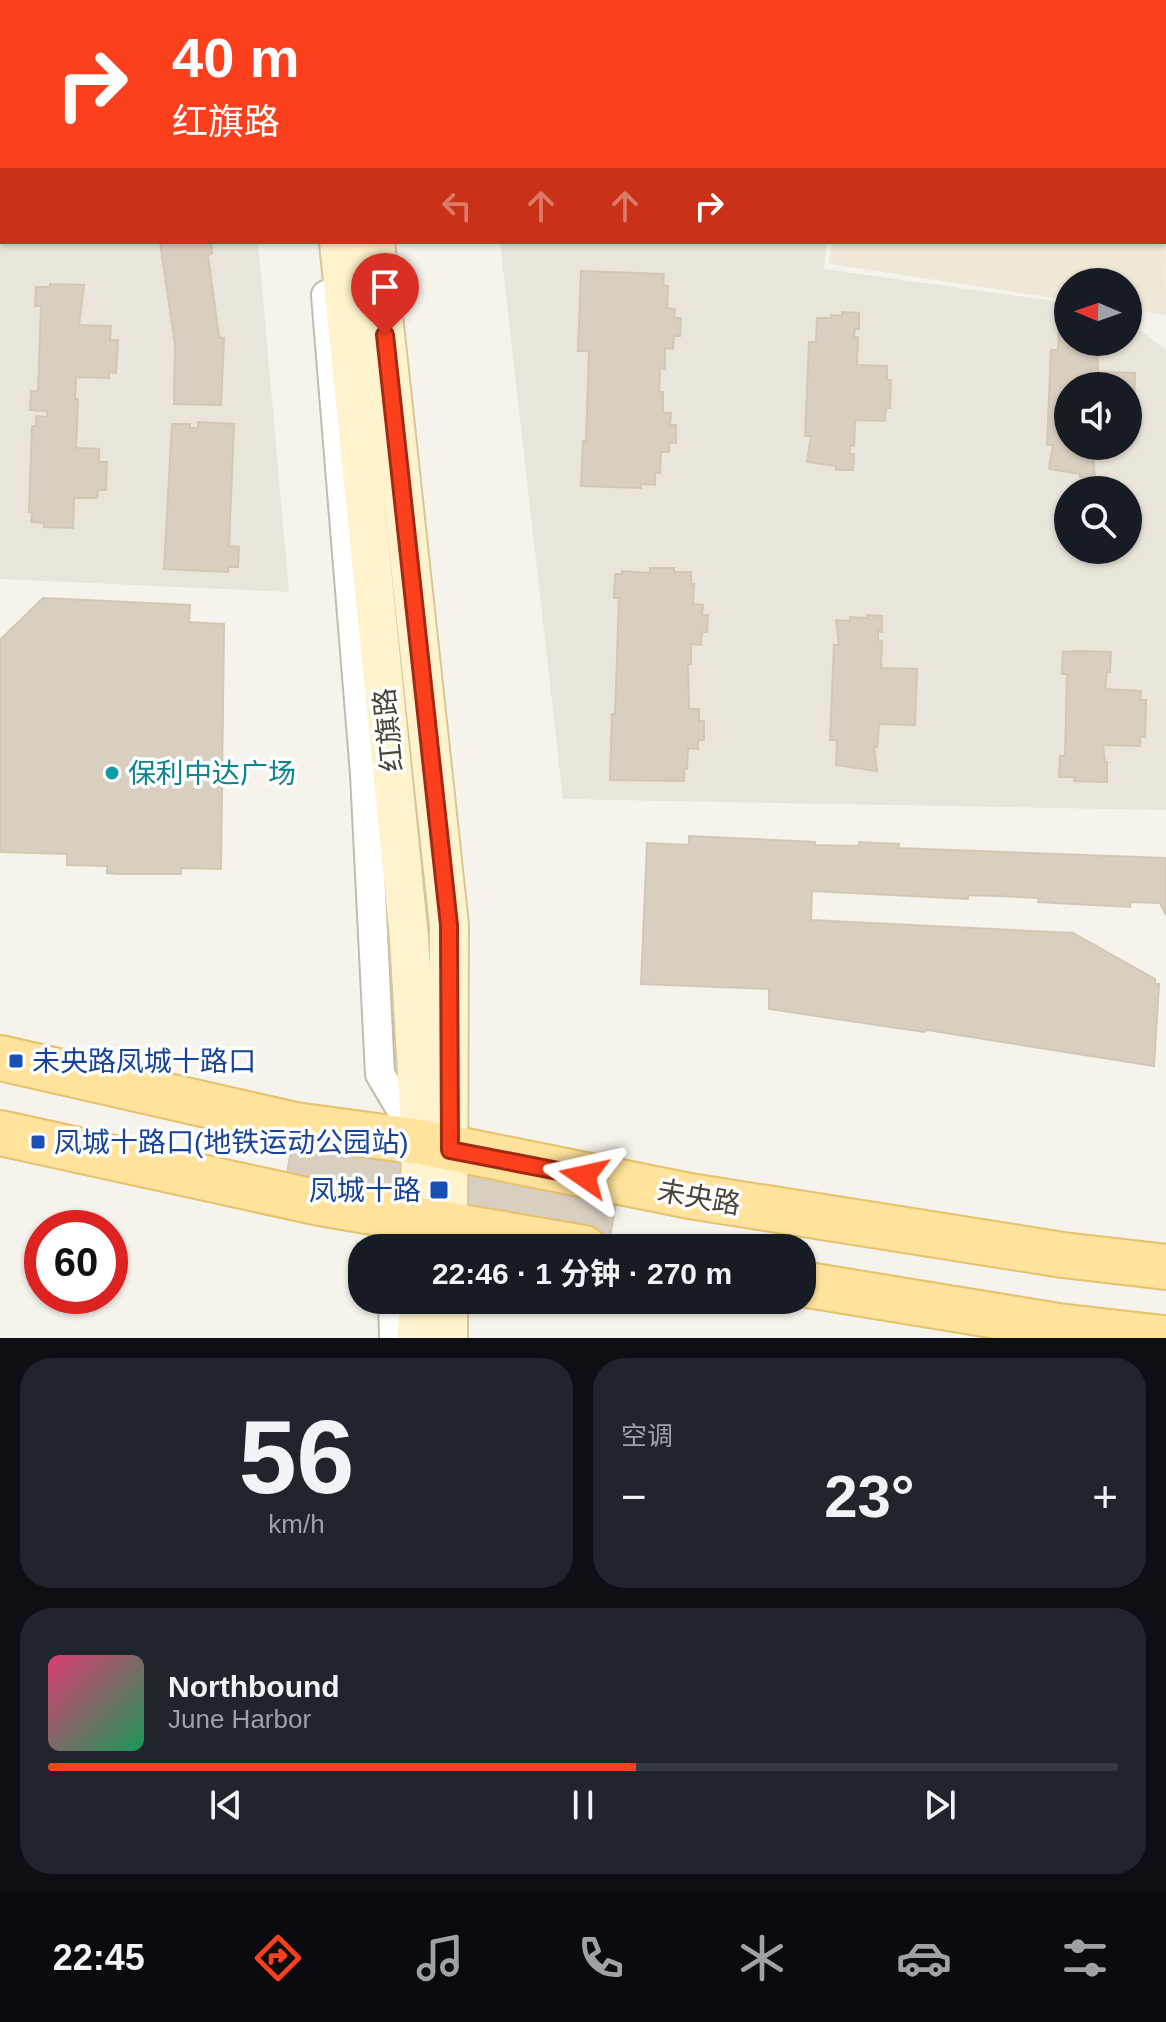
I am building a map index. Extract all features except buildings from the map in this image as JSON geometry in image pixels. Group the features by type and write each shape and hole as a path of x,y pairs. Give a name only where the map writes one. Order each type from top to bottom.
{"main road":[{"name":"红旗路","path":"339,244 409,938 435,1146"},
{"name":"红旗路","path":"375,244 449,925 429,1234"},
{"name":"未央路","path":"0,1058 295,1125 435,1146 690,1196 1063,1255 1166,1267"},
{"path":"0,1133 286,1196 419,1234"},
{"path":"816,1286 1058,1326 1163,1338"},
{"path":"417,1338 418,1314"},
{"path":"448,1314 448,1338"}],"street":[{"path":"322,244 365,774 380,1074 435,1146"},
{"path":"393,1314 394,1338"}],"shaded area":[{"path":"0,244 258,244 289,592 0,579"},
{"path":"500,244 827,244 824,269 1054,301 1054,356 1142,356 1142,332 1166,350 1166,810 563,799"},
{"path":"831,244 1165,244 1166,315 1142,311 1142,268 1054,268 1054,298 829,264"}],"place":[{"name":"保利中达广场","path":"112,773"},
{"name":"未央路凤城十路口","path":"16,1061"},
{"name":"凤城十路口(地铁运动公园站)","path":"38,1142"},
{"name":"凤城十路","path":"439,1190"}],"route":[{"path":"385,335 449,925 450,1150 584,1176"}]}
